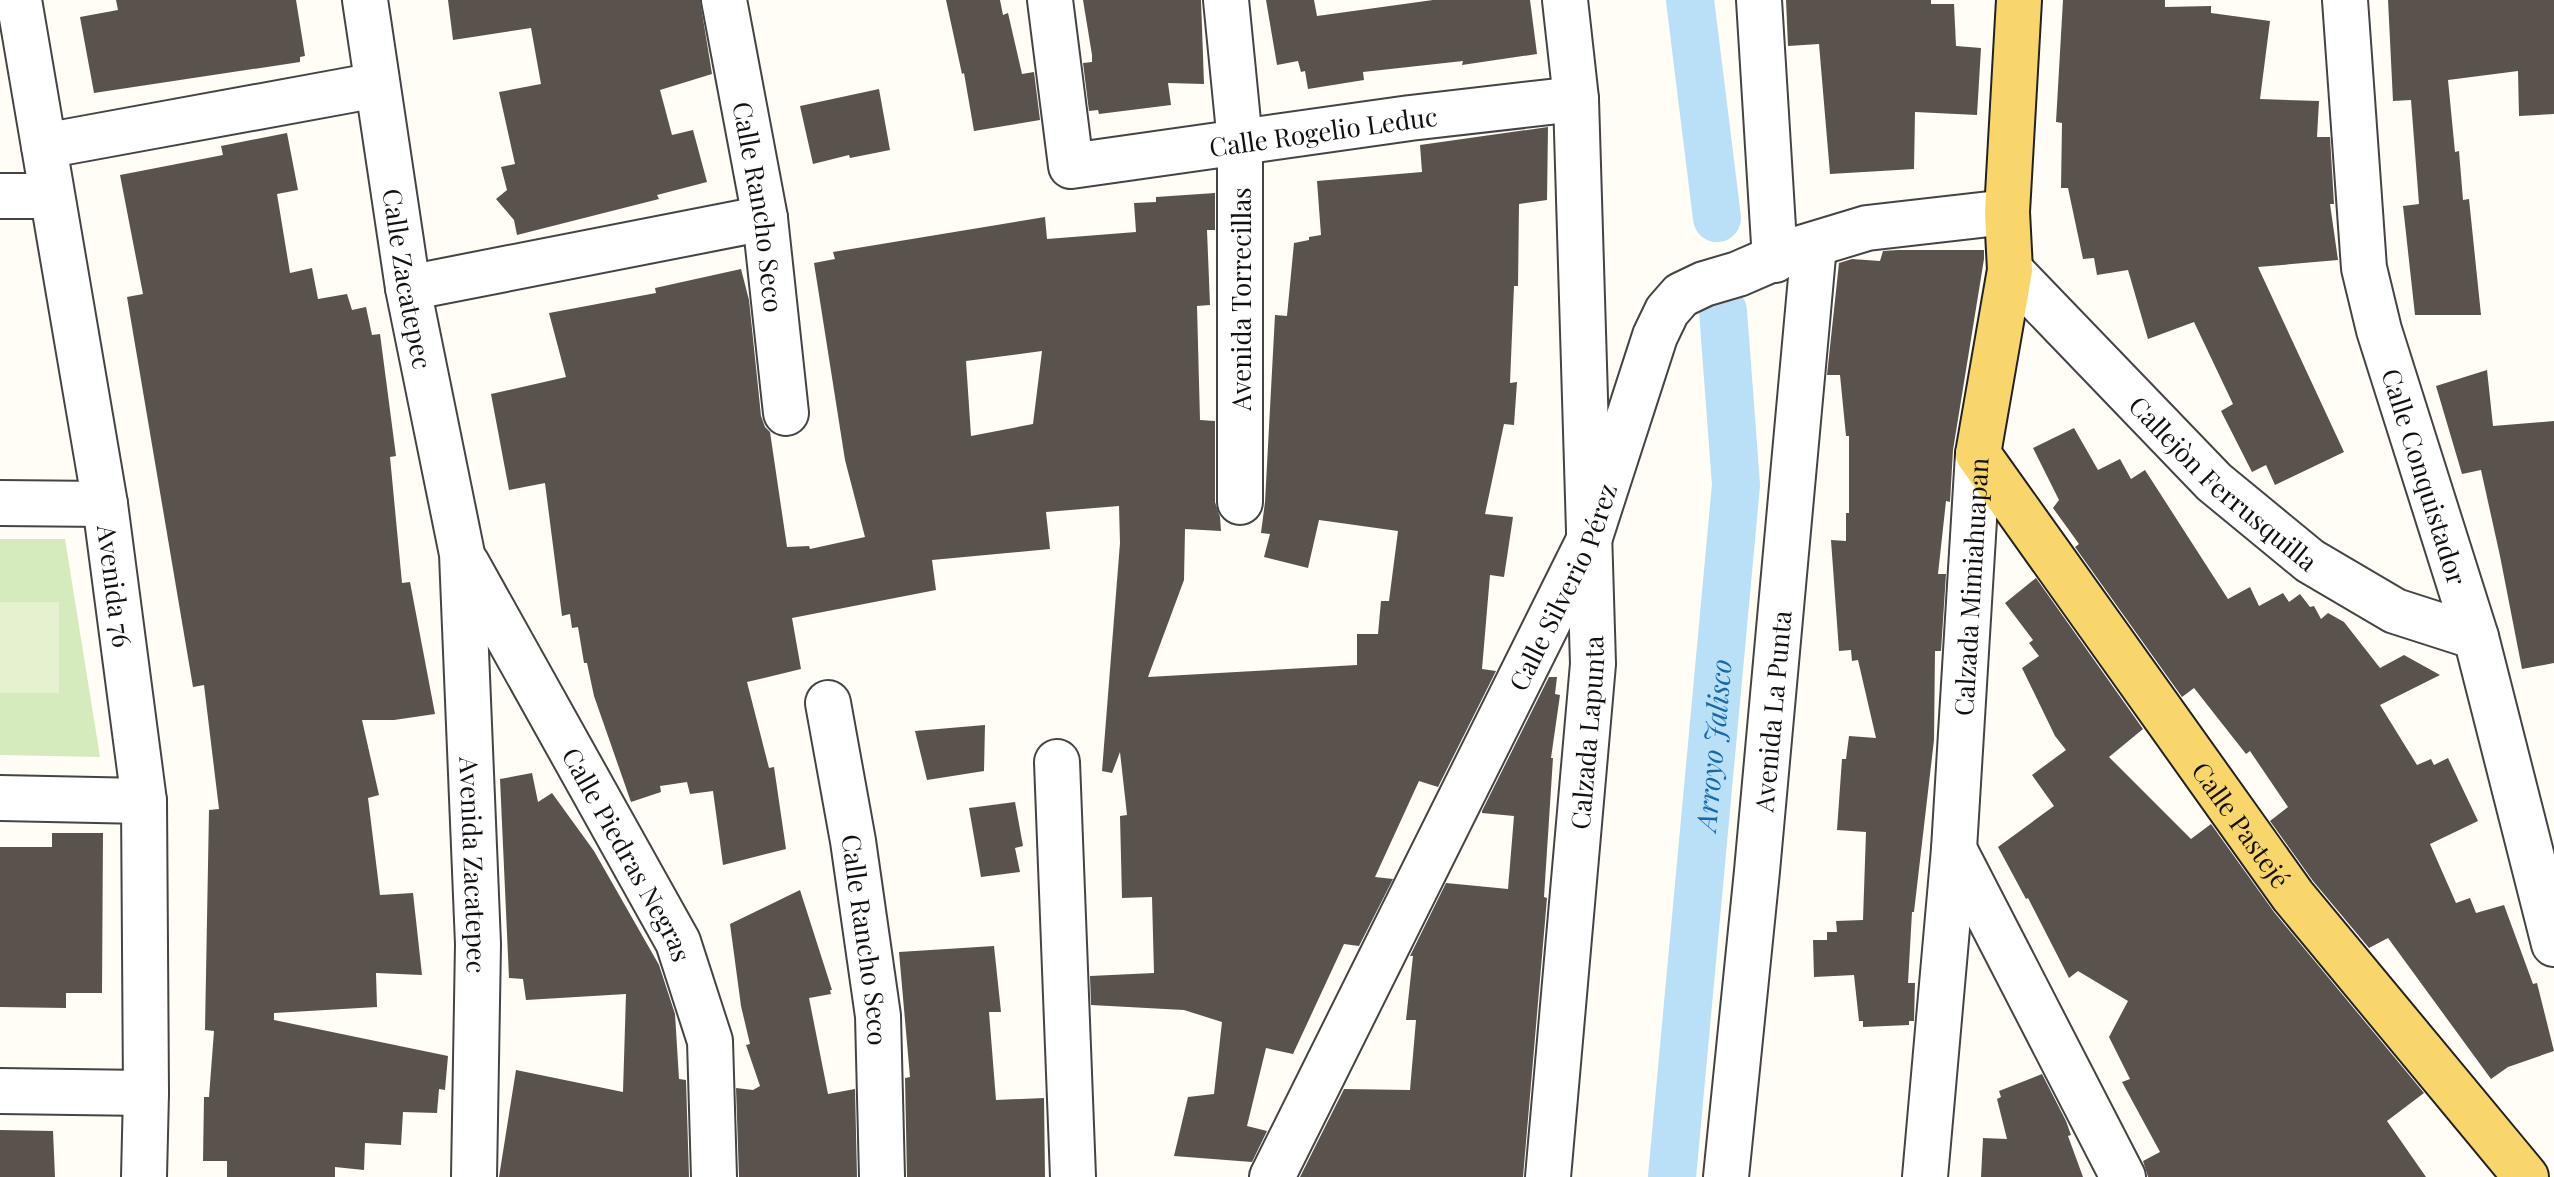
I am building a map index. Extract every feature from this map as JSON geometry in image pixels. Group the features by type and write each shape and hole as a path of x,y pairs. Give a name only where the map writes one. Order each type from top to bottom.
{"main road":[{"name":"Calzada Mimiahuapan","path":"1978,454 2010,270 2007,212 2019,0"},
{"name":"Calle Pastejé","path":"1978,454 2293,896 2526,1177"}],"street":[{"name":"Avenida 76","path":"19,0 105,504 144,801 144,1177"},
{"name":"Calle Zacatepec","path":"365,0 408,288 462,554"},
{"name":"Calle Rancho Seco","path":"724,0 765,218 786,413"},
{"name":"Calle Rogelio Leduc","path":"1050,0 1071,166 1410,118 1576,99"},
{"name":"Avenida Torrecillas","path":"1226,0 1240,142 1240,502"},
{"name":"Calzada Lapunta","path":"1548,1177 1593,664 1576,99 1565,0"},
{"path":"1759,0 1794,252"},
{"name":"Calle Conquistador","path":"2345,0 2364,268 2379,330 2476,637 2554,944"},
{"path":"44,146 377,85"},
{"path":"0,196 51,196"},
{"name":"Calle Silverio Pérez","path":"1272,1177 1589,540 1655,336 1667,311 1681,295 1704,284 1867,228 2007,212"},
{"path":"408,288 765,218"},
{"name":"Avenida La Punta","path":"1726,1177 1756,886 1794,252"},
{"name":"Callejòn Ferrusquilla","path":"2010,270 2214,482 2310,561 2395,611 2476,637"},
{"name":"Calzada Mimiahuapan","path":"1925,1177 1954,849 1978,454"},
{"path":"0,503 105,504"},
{"name":"Avenida Zacatepec","path":"462,554 478,944 474,1177"},
{"name":"Calle Piedras Negras","path":"462,554 678,942 710,1041 714,1177"},
{"name":"Calle Rancho Seco","path":"828,703 853,841 878,1016 882,1177"},
{"path":"1057,762 1073,1177"},
{"path":"0,798 144,801"},
{"path":"1954,849 2123,1177"},
{"path":"0,1091 146,1093"}],"green space":[{"path":"0,539 65,539 100,757 0,755"},
{"path":"0,602 59,602 59,693 0,693"}],"building":[{"path":"116,0 296,0 305,56 300,57 300,62 94,93 80,17 118,10"},
{"path":"448,0 700,0 712,74 660,90 672,135 693,130 707,182 657,195 659,199 517,235 514,220 496,199 507,190 501,167 515,164 499,92 541,84 531,28 453,40"},
{"path":"946,0 1000,0 1003,15 1008,13 1022,74 1034,72 1040,120 974,131"},
{"path":"1083,0 1201,0 1204,84 1168,83 1171,105 1099,114 1098,110 1089,111 1083,63 1092,62 1092,55"},
{"path":"1266,0 1314,0 1317,16 1433,0 1530,0 1537,54 1462,65 1463,61 1363,72 1364,80 1308,89 1305,71 1301,72 1298,61 1277,65"},
{"path":"1786,0 1931,0 1931,4 1954,4 1956,46 1981,48 1977,115 1915,112 1914,169 1830,174 1819,44 1788,46"},
{"path":"2063,0 2165,0 2165,7 2211,6 2211,13 2270,21 2260,99 2319,101 2317,137 2330,137 2334,204 2330,204 2338,260 2258,267 2344,452 2275,485 2266,465 2252,472 2221,411 2233,404 2194,322 2148,339 2128,270 2097,275 2094,258 2083,259 2068,188 2061,188 2062,123 2056,122"},
{"path":"2388,0 2554,0 2554,114 2519,116 2518,71 2448,80 2463,200 2469,199 2481,315 2415,315 2403,206 2419,204 2411,100 2393,101"},
{"path":"879,89 890,150 850,158 849,155 813,164 800,106"},
{"path":"1548,127 1547,200 1519,204 1518,286 1514,286 1510,383 1517,382 1514,425 1504,424 1485,514 1513,517 1504,577 1490,575 1482,669 1496,671 1438,787 1419,781 1375,877 1393,879 1359,946 1344,944 1293,1054 1266,1048 1247,1126 1267,1131 1252,1162 1174,1156 1188,1097 1214,1094 1222,1022 1184,1010 1091,1005 1090,976 1154,973 1152,897 1122,898 1120,816 1127,815 1120,752 1112,773 1102,771 1120,543 1119,506 1046,512 1050,549 932,560 936,590 792,618 801,669 747,682 769,768 774,767 786,849 723,865 713,791 690,794 687,782 660,786 661,792 631,802 594,696 587,663 584,663 578,627 572,628 570,614 562,616 545,483 509,490 491,394 566,377 549,313 656,293 655,288 741,269 749,300 761,416 770,432 787,547 809,546 810,549 865,537 845,460 814,263 835,259 833,252 1045,217 1047,239 1136,232 1134,203 1156,202 1156,197 1215,193 1215,230 1207,230 1210,305 1197,306 1200,420 1215,421 1215,502 1221,531 1185,529 1184,580 1148,677 1357,665 1357,634 1378,634 1381,601 1389,601 1398,531 1319,520 1308,568 1264,557 1270,534 1261,533 1275,315 1287,316 1294,243 1321,235 1317,181 1422,172 1420,145","holes":["1042,351 1033,424 971,436 966,361"]},
{"path":"287,133 298,190 277,194 290,273 312,268 318,299 347,294 352,310 366,307 372,335 380,334 396,456 390,457 402,583 410,582 435,714 394,720 362,720 379,795 368,798 380,895 413,893 422,975 376,973 377,1007 274,1013 274,1020 448,1056 445,1090 439,1089 437,1113 403,1112 401,1145 365,1143 364,1170 335,1167 335,1177 227,1177 227,1161 203,1161 204,1097 209,1097 214,1031 205,1030 209,810 219,809 204,685 193,687 127,297 143,294 120,175 223,155 221,146"},
{"path":"1984,250 1984,259 1953,450 1950,502 1946,501 1938,574 1946,574 1941,651 1935,651 1934,740 1912,912 1908,983 1915,983 1914,1021 1909,1021 1909,1025 1863,1027 1863,1021 1859,1021 1854,975 1814,977 1813,940 1827,940 1827,932 1837,932 1836,921 1863,920 1866,832 1837,830 1842,759 1846,759 1849,736 1876,738 1858,660 1852,661 1851,650 1839,651 1831,540 1846,541 1849,436 1846,436 1840,375 1827,375 1839,263 1852,259 1880,261 1883,251"},
{"path":"2487,370 2493,426 2554,421 2554,663 2522,669 2481,470 2462,474 2436,386"},
{"path":"2074,428 2098,470 2120,459 2131,479 2145,470 2228,599 2250,587 2259,606 2283,593 2289,602 2300,594 2310,607 2314,606 2321,619 2328,613 2344,622 2380,668 2404,655 2440,675 2380,705 2417,765 2431,759 2434,765 2448,758 2478,821 2430,844 2456,903 2470,898 2476,913 2504,905 2533,984 2537,983 2554,1051 2508,1067 2491,1079 2388,938 2369,948 2313,881 2270,821 2288,807 2250,751 2246,754 2194,688 2182,697 2075,547 2079,544 2053,508 2059,500 2033,448"},
{"path":"2036,578 2143,729 2109,757 2191,839 2211,824 2274,912 2424,1093 2387,1121 2426,1177 2148,1177 2143,1161 2160,1152 2122,1082 2130,1079 2109,1037 2128,1001 2078,971 2069,978 1998,847 2054,806 2032,775 2066,750 2055,736 2022,668 2039,656 2029,643 2033,640 2005,603"},
{"path":"1549,677 1557,677 1555,694 1560,695 1551,758 1544,897 1547,898 1523,1177 1300,1177 1344,1089 1410,1090 1416,1020 1406,1020 1413,956 1410,956 1446,883 1508,889 1514,816 1482,811"},
{"path":"985,725 984,771 927,780 915,731"},
{"path":"532,773 538,802 552,793 594,851 659,965 675,1014 679,1079 686,1080 689,1177 499,1177 516,1070 623,1092 626,994 526,1000 523,979 509,978 500,779"},
{"path":"1015,802 1023,846 1015,848 1020,872 981,877 969,808"},
{"path":"52,833 103,833 102,993 66,993 66,1008 0,1007 0,847 52,847"},
{"path":"800,890 832,990 831,994 809,998 828,1094 855,1089 857,1177 739,1177 736,1088 753,1090 760,1086 746,1045 750,1044 741,1006 730,924"},
{"path":"994,946 1001,1012 989,1012 996,1100 1044,1098 1045,1177 907,1177 905,1078 910,1077 899,952"},
{"path":"2042,1074 2066,1121 2071,1135 2068,1136 2083,1177 1981,1177 1983,1138 2007,1139 1997,1099 2001,1097 1999,1091"},
{"path":"0,1130 53,1131 55,1177 0,1177"}],"waterway":[{"name":"Arroyo Jalisco","path":"1690,0 1717,218"},
{"name":"Arroyo Jalisco","path":"1672,1177 1736,485 1723,311"}]}
